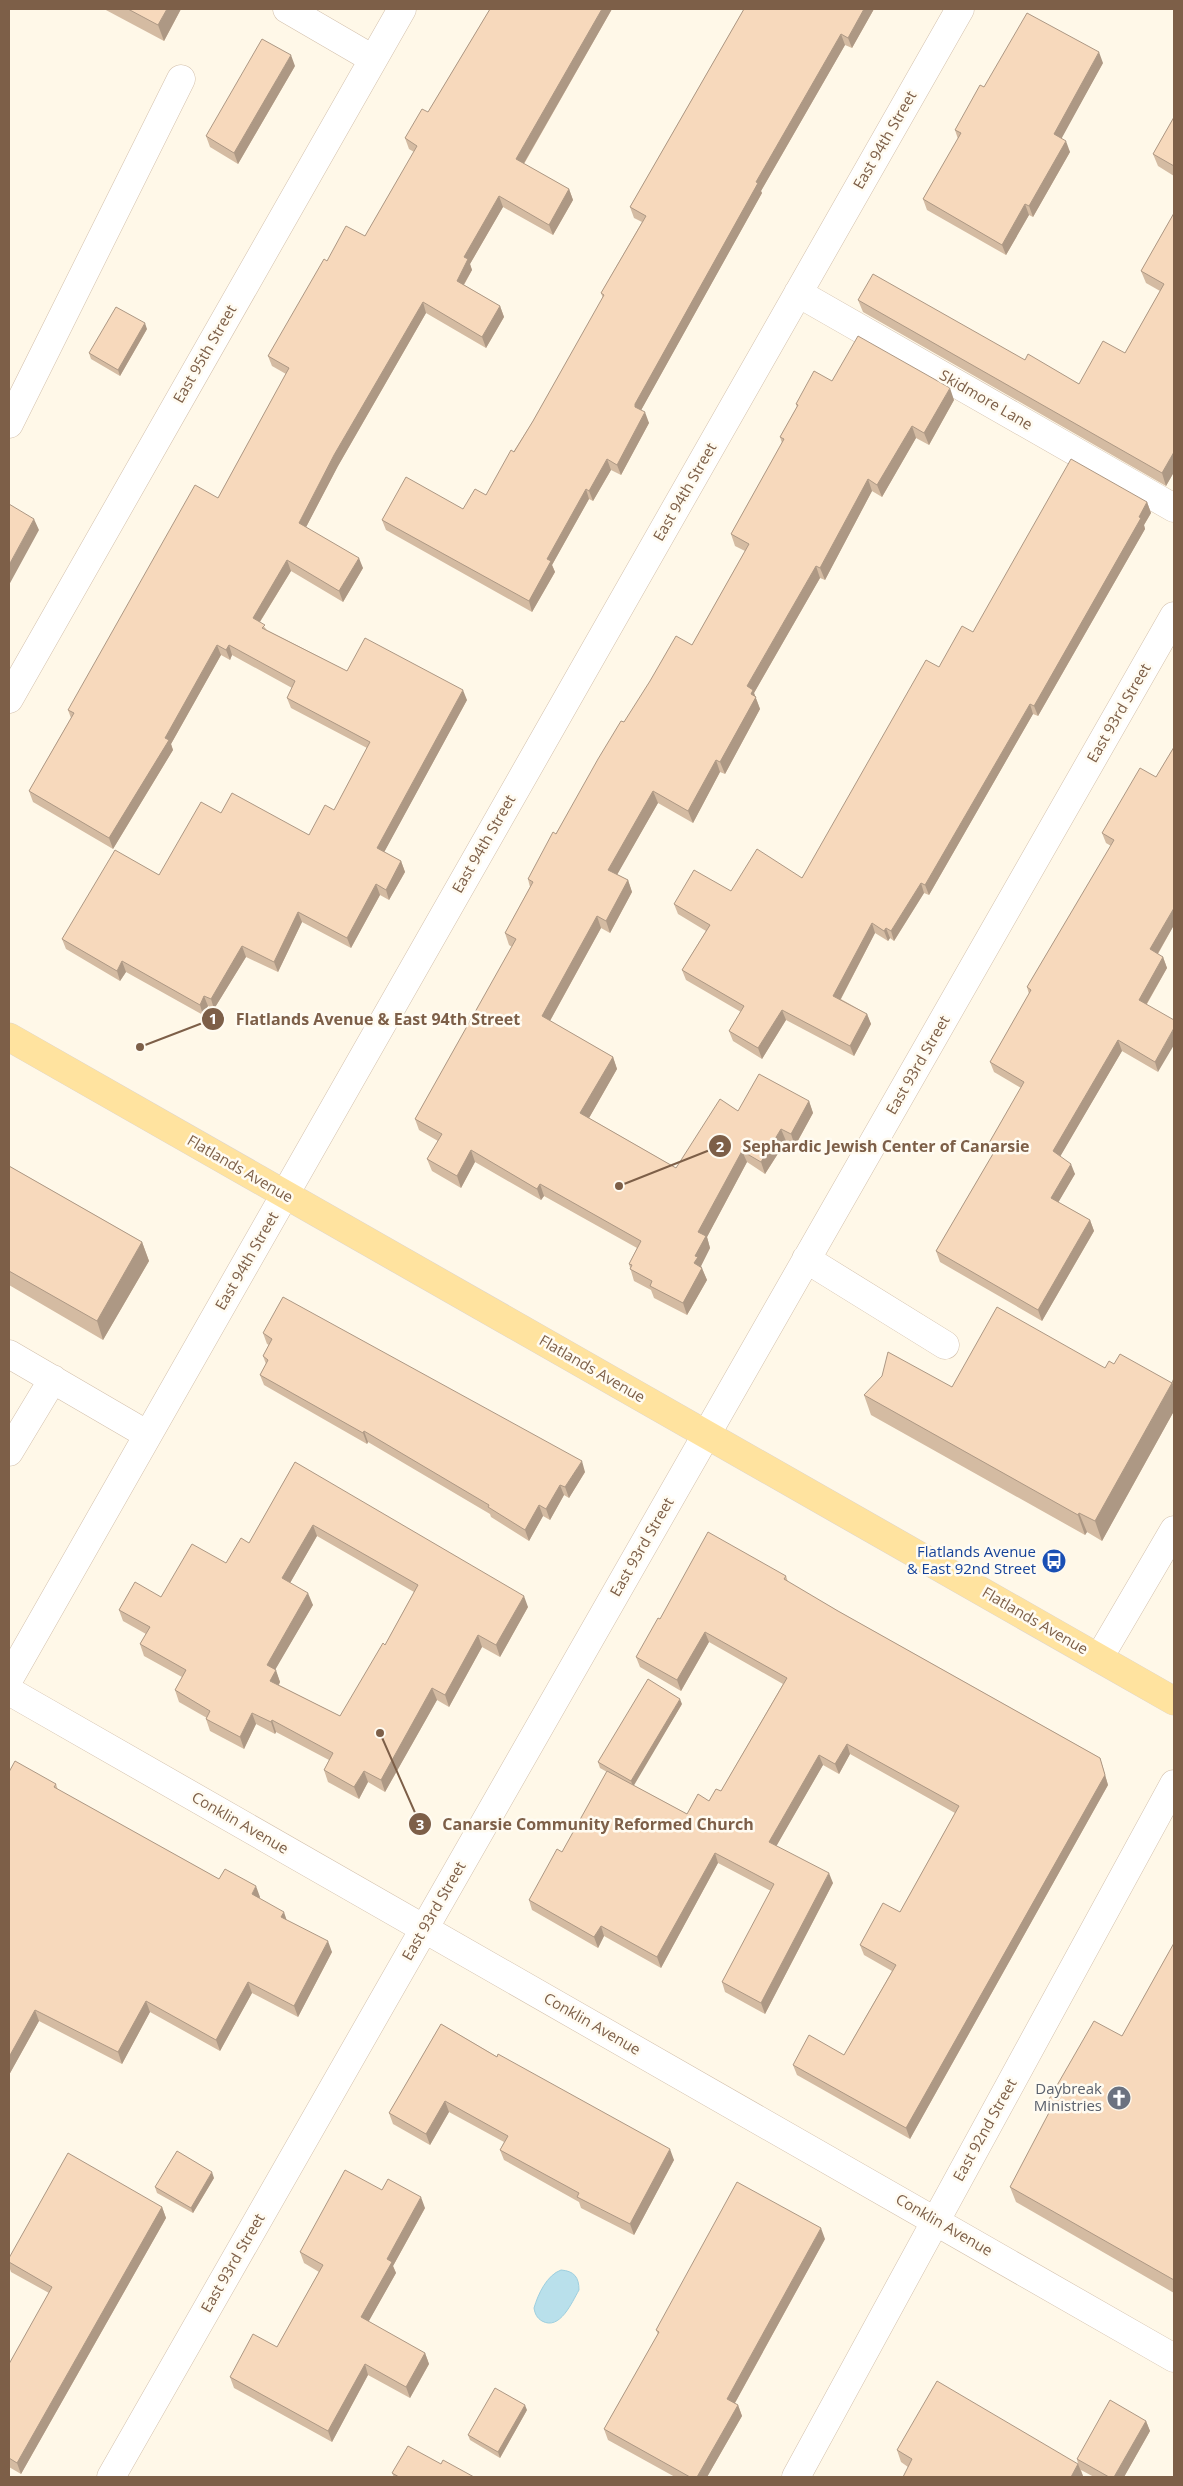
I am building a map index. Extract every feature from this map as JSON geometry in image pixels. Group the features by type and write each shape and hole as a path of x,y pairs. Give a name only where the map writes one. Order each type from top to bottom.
{"main road":[{"name":"Flatlands Avenue","path":"9,1037 1174,1701"}],"street":[{"path":"287,9 373,59"},
{"name":"East 95th Street","path":"9,699 402,9"},
{"name":"East 94th Street","path":"9,1679 960,9"},
{"path":"9,424 181,79"},
{"name":"Skidmore Lane","path":"798,293 1174,508"},
{"name":"East 93rd Street","path":"111,2477 1174,616"},
{"path":"806,1259 945,1345"},
{"path":"9,1354 148,1435"},
{"path":"9,1452 52,1379"},
{"path":"1099,1658 1174,1530"},
{"name":"Conklin Avenue","path":"9,1690 1174,2358"},
{"name":"East 92nd Street","path":"796,2477 1174,1784"}],"water":[{"path":"561,2270 572,2273 577,2278 579,2290 565,2314 560,2319 548,2323 539,2319 534,2308 547,2281 556,2272"}],"building":[{"path":"128,9 167,9 158,25"},
{"path":"490,9 602,9 516,159 569,189 549,225 499,196 464,257 468,259 457,281 500,306 482,337 423,302 334,455 299,523 359,558 339,591 287,560 253,618 265,625 262,628 347,671 365,638 463,690 377,848 401,861 386,890 376,884 347,938 298,912 274,962 242,946 211,999 204,996 200,1005 122,961 117,971 62,939 115,850 159,875 201,802 221,813 232,793 309,835 325,805 334,810 370,742 287,698 295,681 229,645 226,650 217,645 165,738 169,740 109,838 29,791 74,713 68,710 195,485 218,498 289,368 268,356 324,259 327,261 346,226 365,236 417,146 405,138 422,109 428,112"},
{"path":"744,9 864,9 848,38 841,34 756,182 758,183 635,404 635,407 645,412 617,465 607,459 589,491 586,489 547,559 551,561 529,601 382,520 406,477 463,509 475,489 486,495 511,450 514,452 533,421 604,295 601,293 646,216 630,207"},
{"path":"1027,13 1099,52 1054,134 1066,141 1029,206 1025,204 1002,245 923,199 961,133 955,130 980,85 984,87"},
{"path":"262,39 291,55 234,153 206,136"},
{"path":"1174,117 1174,166 1153,154"},
{"path":"1174,213 1174,452 1162,473 858,300 873,274 1025,360 1028,354 1079,384 1103,341 1125,353 1164,284 1141,271"},
{"path":"116,307 145,323 118,370 89,353"},
{"path":"858,336 950,388 924,433 912,426 877,485 868,479 820,568 816,566 747,686 753,690 751,694 756,697 720,762 716,760 688,811 653,791 608,870 628,880 606,921 597,916 542,1016 613,1057 580,1113 676,1168 720,1099 738,1111 759,1074 809,1101 791,1134 781,1129 761,1162 742,1151 698,1232 706,1236 695,1256 698,1257 694,1263 702,1268 683,1303 650,1286 652,1281 630,1269 632,1265 629,1264 641,1241 540,1184 537,1189 471,1150 457,1176 427,1159 442,1134 415,1119 516,939 505,933 533,882 528,879 553,832 556,834 621,721 624,722 676,636 692,645 749,544 731,534 784,439 780,437 798,405 796,404 814,371 832,381"},
{"path":"1071,459 1147,502 1139,517 1141,518 1034,706 1030,704 925,885 921,883 891,931 886,928 884,931 872,923 833,996 867,1014 850,1046 782,1010 758,1048 729,1031 744,1006 682,970 710,925 674,904 694,870 731,891 757,849 802,878 926,660 939,667 962,626 973,632"},
{"path":"9,504 34,519 9,565"},
{"path":"1174,747 1174,908 1150,949 1163,957 1139,1000 1174,1020 1174,1028 1155,1062 1118,1040 1053,1151 1071,1164 1051,1198 1090,1220 1038,1310 936,1251 997,1147 989,1143 1024,1082 990,1062 1031,990 1027,987 1114,840 1102,833 1140,768 1156,777"},
{"path":"9,1166 142,1242 97,1321 9,1271"},
{"path":"283,1297 582,1461 565,1487 560,1485 546,1509 539,1505 525,1530 488,1507 489,1505 364,1431 363,1433 260,1375 268,1360 263,1356 272,1339 263,1333"},
{"path":"997,1307 1105,1368 1109,1361 1114,1364 1120,1354 1172,1383 1095,1521 1079,1513 1078,1515 864,1395 882,1376 888,1352 952,1387"},
{"path":"295,1462 524,1596 496,1645 478,1635 445,1695 432,1688 381,1780 364,1771 354,1787 324,1770 333,1753 272,1720 271,1722 252,1713 240,1737 206,1719 210,1711 175,1690 186,1670 140,1644 150,1627 119,1610 135,1582 161,1597 192,1544 226,1563 241,1538 249,1543","holes":["313,1525 418,1585 385,1645 383,1643 340,1716 270,1681 276,1670 267,1665 308,1593 282,1578"]},
{"path":"708,1532 786,1576 784,1579 838,1611 1100,1758 1105,1775 906,2128 793,2065 809,2035 844,2055 896,1965 860,1945 883,1903 900,1912 959,1806 847,1744 835,1764 819,1755 769,1842 829,1873 761,2003 722,1982 774,1884 715,1853 657,1957 601,1926 594,1937 529,1900 557,1849 562,1852 607,1771 687,1814 698,1794 709,1801 716,1789 721,1791 787,1678 705,1632 677,1680 636,1657 658,1618 660,1619"},
{"path":"648,1679 680,1699 631,1781 598,1762"},
{"path":"15,1761 56,1784 54,1787 219,1879 225,1869 256,1886 252,1894 284,1912 281,1917 328,1941 294,2006 248,1982 216,2040 146,2001 118,2052 35,2010 9,2057 9,1772"},
{"path":"1174,1943 1174,2280 1010,2187 1053,2105 1048,2101 1094,2021 1122,2036"},
{"path":"441,2024 497,2057 498,2054 670,2149 630,2224 577,2197 579,2193 500,2150 508,2136 445,2101 426,2134 389,2113"},
{"path":"177,2151 212,2172 191,2208 155,2187"},
{"path":"68,2153 162,2207 17,2463 9,2458 9,2364 52,2287 9,2262 9,2258"},
{"path":"345,2170 382,2190 388,2179 421,2197 387,2259 392,2262 361,2317 425,2353 406,2387 365,2364 328,2431 230,2377 253,2334 277,2347 323,2265 300,2252"},
{"path":"737,2182 821,2228 727,2399 738,2405 697,2477 690,2477 604,2429 659,2332 656,2330"},
{"path":"937,2381 1078,2464 1071,2477 903,2477 912,2459 897,2450"},
{"path":"495,2388 525,2405 498,2452 468,2435"},
{"path":"1110,2400 1146,2421 1114,2477 1109,2477 1077,2459"},
{"path":"408,2446 441,2464 443,2460 474,2477 399,2477 392,2473"}],"place":[{"name":"Flatlands Avenue & East 94th Street","path":"140,1047"},
{"name":"Sephardic Jewish Center of Canarsie","path":"619,1186"},
{"name":"Flatlands Avenue & East 92nd Street","path":"1054,1561"},
{"name":"Canarsie Community Reformed Church","path":"380,1733"},
{"name":"Daybreak Ministries","path":"1119,2098"}]}
